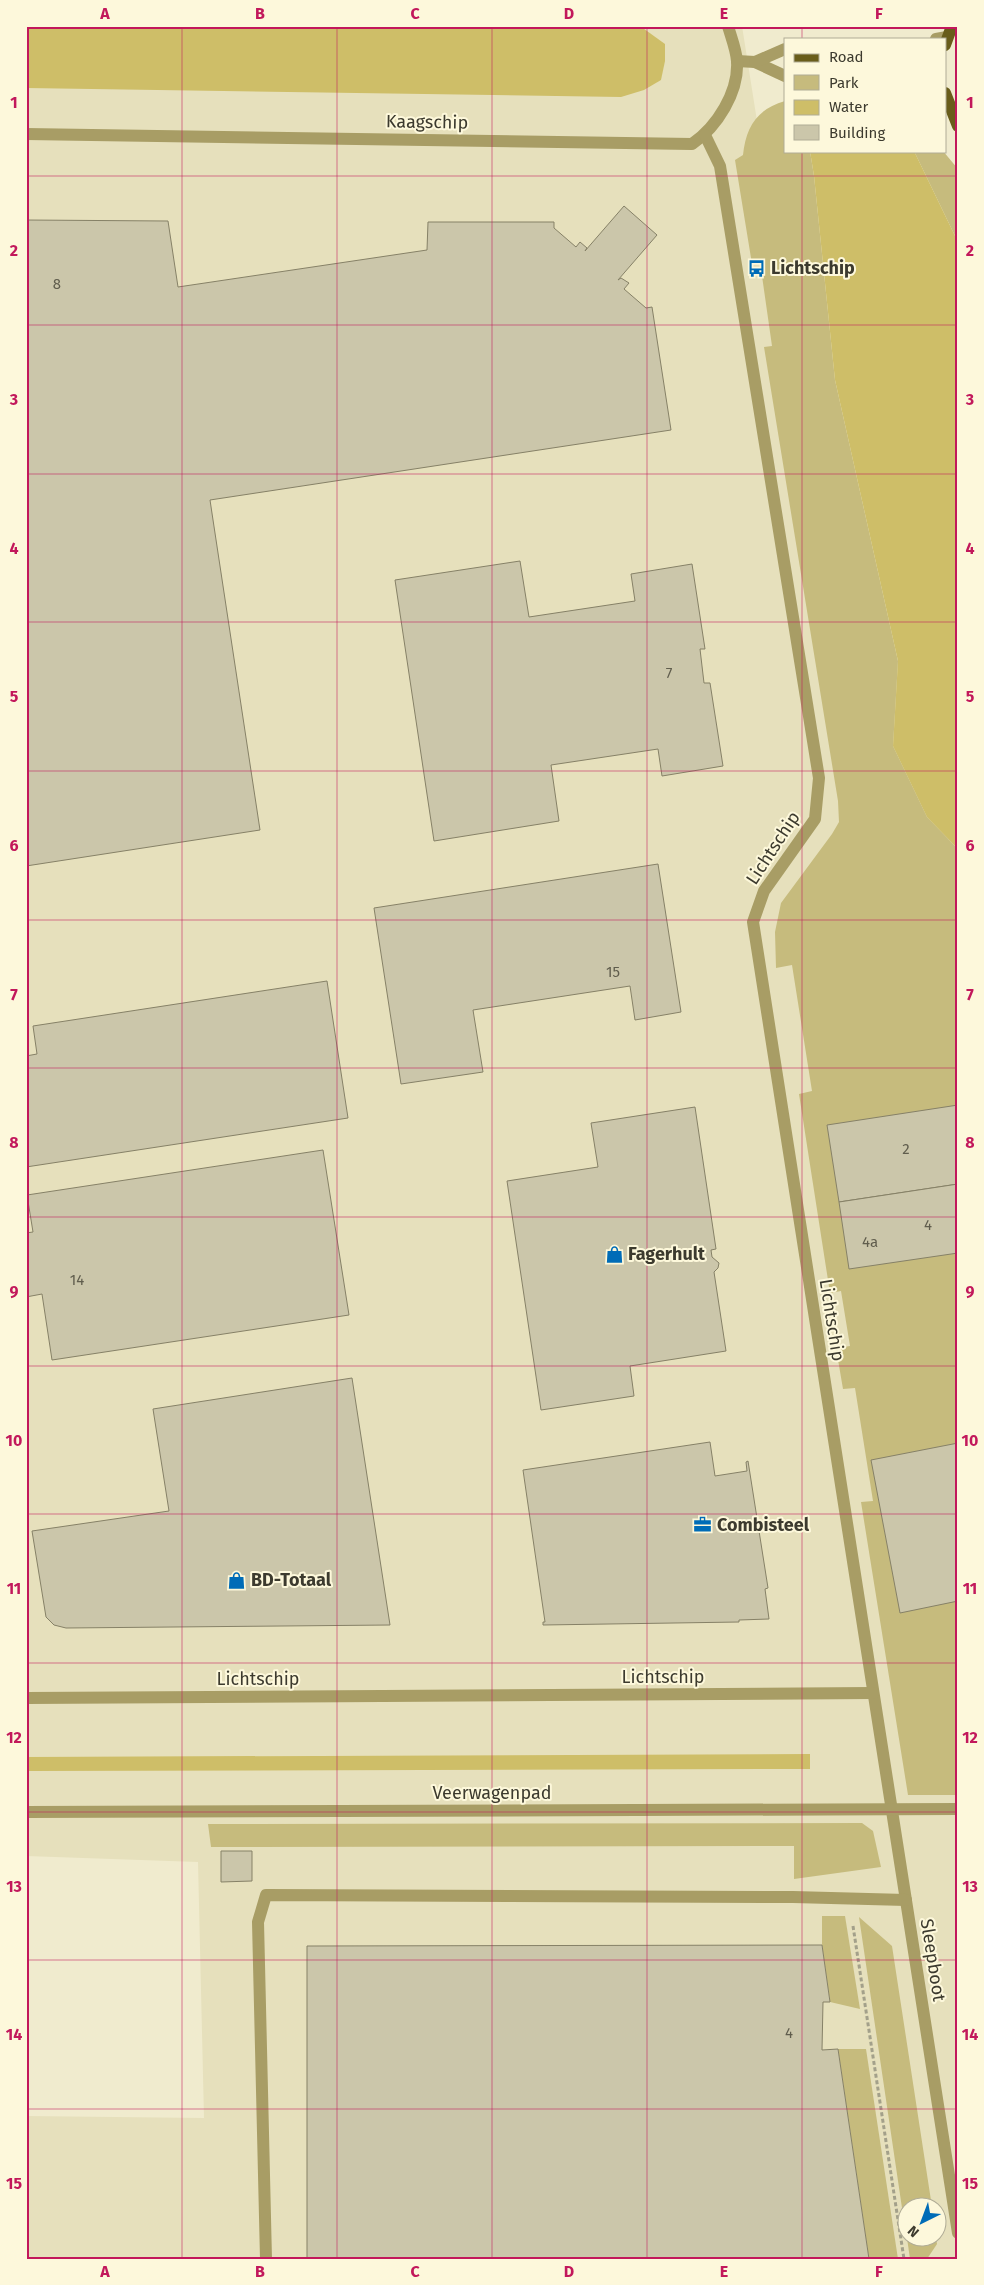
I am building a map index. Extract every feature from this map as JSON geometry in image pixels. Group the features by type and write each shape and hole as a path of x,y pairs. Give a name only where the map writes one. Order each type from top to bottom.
{"main road":[{"path":"946,96 958,126"}],"street":[{"path":"705,135 732,94 737,61 728,26"},
{"path":"755,62 784,49"},
{"path":"737,61 755,62 784,76"},
{"name":"Kaagschip","path":"26,134 692,144 705,135"},
{"name":"Lichtschip","path":"26,1698 873,1693 752,922 764,891 815,819 819,778 720,166 705,135"},
{"name":"Sleepboot","path":"873,1693 958,2233"},
{"name":"Veerwagenpad","path":"26,1812 958,1809"},
{"path":"266,2259 258,1922 266,1895 849,1898 906,1900"}],"path":[{"path":"849,1898 904,2259"}],"shaded area":[{"path":"26,26 742,26 775,235 958,874 958,2259 26,2259 26,2116 204,2118 198,1862 26,1856"}],"green space":[{"path":"784,101 784,152 810,152 835,380 898,661 893,746 927,817 958,849 958,1795 908,1795 861,1502 873,1501 855,1388 843,1389 836,1348 850,1346 841,1291 830,1293 799,1094 812,1091 792,965 776,968 775,932 781,903 839,822 838,801 764,347 772,346 760,262 752,264 735,160 743,155 747,136 755,120 760,114 775,104"},
{"path":"914,152 944,152 958,169 958,246 956,238"},
{"path":"862,1823 873,1831 881,1867 794,1879 794,1846 211,1847 208,1824"},
{"path":"822,1916 845,1916 860,2009 830,2002 822,1945"},
{"path":"859,1917 892,1946 931,2198 901,2198"},
{"path":"838,2049 866,2049 898,2259 869,2259"},
{"path":"908,2248 934,2248 927,2259 910,2259"}],"water":[{"path":"26,26 640,26 665,44 665,61 661,80 644,90 621,97 26,88"},
{"path":"810,152 914,152 956,238 958,246 958,849 927,817 893,746 898,661 835,380"},
{"path":"810,1754 810,1769 26,1771 26,1757"}],"building":[{"path":"624,206 657,235 618,280 621,278 629,283 624,289 646,308 652,307 671,430 210,500 260,830 26,866 26,220 168,221 178,287 427,250 428,222 554,222 554,228 576,247 580,242 587,248 585,251"},
{"path":"520,561 529,617 635,601 631,574 692,564 705,649 700,649 704,683 710,683 723,766 662,776 658,749 551,765 559,821 434,841 395,580"},
{"path":"658,864 681,1012 635,1020 630,986 473,1010 483,1072 401,1084 374,908"},
{"path":"327,981 348,1118 26,1167 26,1056 37,1054 33,1026"},
{"path":"958,1105 958,1184 839,1202 827,1125"},
{"path":"695,1107 716,1249 711,1250 712,1257 719,1263 718,1268 714,1272 726,1351 630,1366 634,1396 541,1410 507,1181 598,1167 591,1123"},
{"path":"323,1150 349,1315 52,1360 42,1294 26,1297 26,1233 33,1232 27,1195"},
{"path":"958,1184 958,1253 849,1269 839,1202"},
{"path":"352,1378 390,1625 66,1628 54,1625 46,1617 32,1531 169,1511 153,1409"},
{"path":"710,1442 715,1476 747,1471 746,1462 748,1461 768,1588 765,1589 769,1619 739,1620 739,1622 543,1625 543,1622 545,1622 523,1470"},
{"path":"958,1443 958,1601 900,1613 871,1460"},
{"path":"221,1851 252,1851 252,1881 221,1882"},
{"path":"822,1945 830,2002 823,2002 822,2050 838,2049 869,2259 307,2259 307,1946"}],"place":[{"name":"Lichtschip","path":"757,268"},
{"name":"Fagerhult","path":"614,1254"},
{"name":"Combisteel","path":"703,1525"},
{"name":"BD-Totaal","path":"237,1580"}]}
